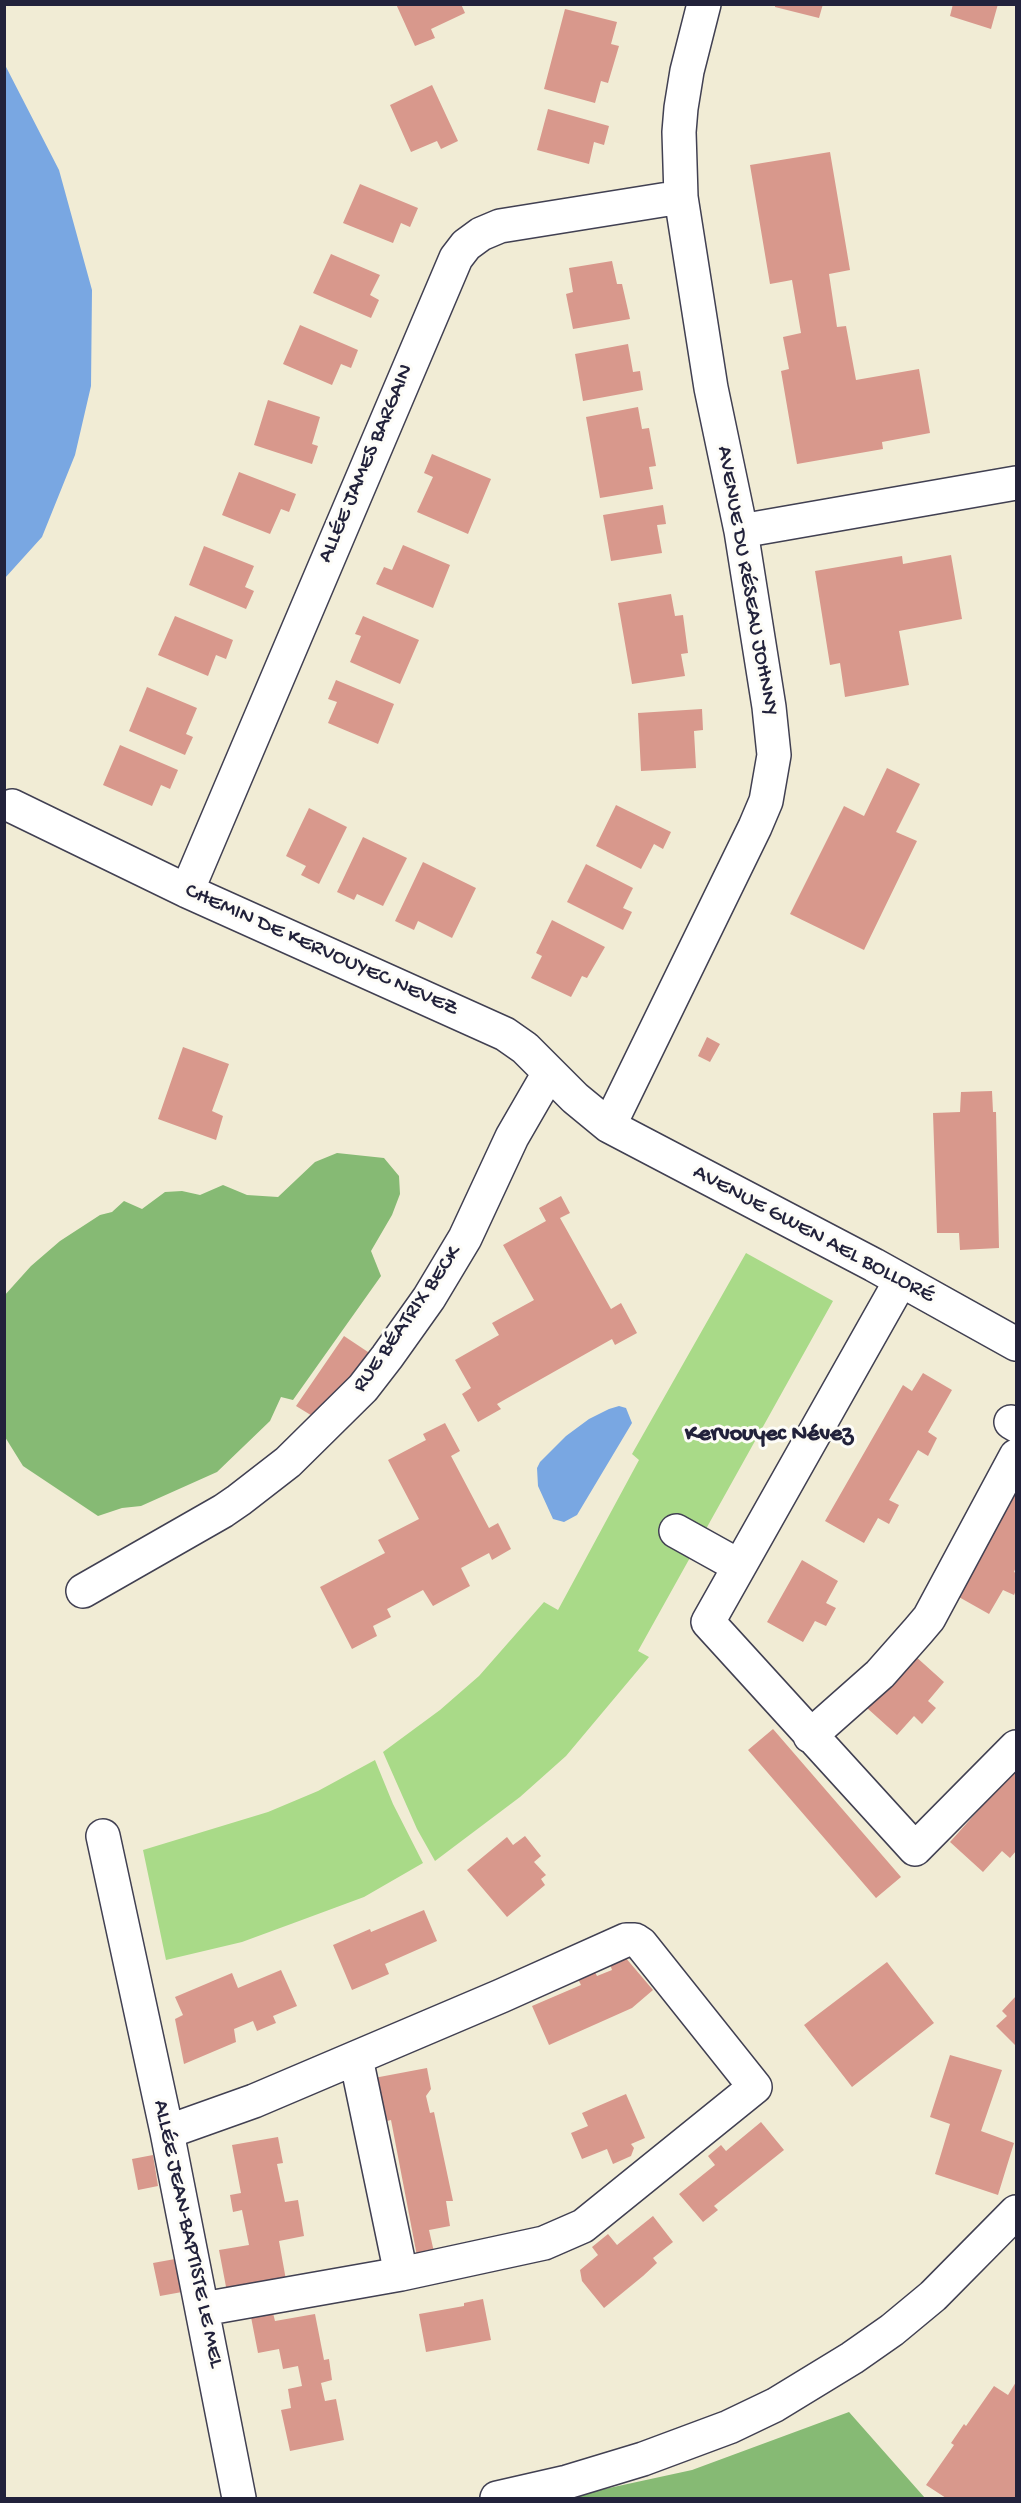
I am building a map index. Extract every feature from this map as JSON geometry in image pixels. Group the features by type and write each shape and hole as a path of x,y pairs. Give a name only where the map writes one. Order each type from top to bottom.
{"street":[{"name":"AVENUE DU RÉSEAU JOHNNY","path":"609,1126 755,827 766,801 774,755 769,707 741,531 711,388 681,197 679,132 681,108 687,71 704,4"},
{"name":"ALLÉE JAMES BARGAIN","path":"187,891 456,258 466,245 481,234 500,226 681,197"},
{"path":"741,531 1017,483"},
{"name":"CHEMIN DE KERVOUYEC NEVEZ","path":"12,806 187,891 505,1034 525,1048 549,1073 609,1126"},
{"name":"RUE BÉATRIX BECK","path":"83,1591 224,1511 288,1462 363,1388 429,1298 465,1238 512,1137 549,1073"},
{"name":"AVENUE GWEN AEL BOLLORÉ","path":"609,1126 1017,1344"},
{"path":"901,1280 708,1622 915,1850 1017,1747"},
{"path":"810,1736 880,1674 924,1624 1017,1456"},
{"path":"676,1531 739,1566"},
{"name":"ALLÉE JEAN-BAPTISTE LE MEL","path":"103,1836 167,2132 239,2499"},
{"path":"167,2132 254,2101 626,1940 635,1940 646,1950 755,2087 583,2226 537,2245 401,2274 203,2309"},
{"path":"356,2058 401,2274"},
{"path":"497,2499 643,2459 729,2427 775,2405 852,2358 892,2330 933,2296 1017,2212"}],"green space":[{"path":"337,1153 384,1158 399,1176 400,1194 392,1215 371,1251 381,1276 293,1400 281,1397 270,1421 217,1472 141,1506 122,1508 98,1516 23,1466 5,1437 4,1296 31,1266 60,1241 100,1215 112,1212 124,1201 142,1209 165,1192 182,1191 200,1195 223,1185 247,1195 278,1197 315,1162"},
{"path":"746,1253 833,1301 638,1651 649,1657 566,1756 520,1797 435,1861 417,1829 383,1752 440,1710 479,1676 544,1602 558,1610 639,1460 632,1454"},
{"path":"375,1760 393,1804 423,1863 364,1897 242,1942 166,1960 143,1850 268,1812 318,1791"},
{"path":"849,2412 925,2498 563,2498 692,2470"}],"water":[{"path":"4,63 59,170 92,290 91,386 75,455 42,537 5,578"},
{"path":"619,1406 626,1408 632,1423 577,1515 564,1522 553,1519 538,1486 537,1468 540,1462 566,1436 589,1419"}],"building":[{"path":"396,4 461,4 465,13 431,29 435,38 415,46"},
{"path":"775,4 823,4 819,18 775,7"},
{"path":"953,4 998,4 991,29 950,16"},
{"path":"565,9 617,22 611,44 619,46 608,83 601,81 595,103 544,89"},
{"path":"432,85 458,141 441,149 437,141 411,152 390,105"},
{"path":"548,109 609,126 604,145 594,142 589,164 537,150"},
{"path":"830,152 850,270 829,274 837,327 846,326 856,380 919,369 930,433 882,442 883,449 797,464 781,371 789,369 783,337 801,333 792,280 770,284 750,165"},
{"path":"360,184 418,208 410,227 401,223 393,243 343,223"},
{"path":"331,254 380,275 370,295 379,300 371,318 313,293"},
{"path":"612,261 617,284 622,284 630,319 573,329 566,294 573,292 569,268"},
{"path":"300,325 358,350 351,368 341,364 332,385 283,364"},
{"path":"628,344 633,372 640,371 643,390 583,401 575,354"},
{"path":"268,400 320,417 312,444 318,446 312,464 254,445"},
{"path":"638,407 642,429 649,428 656,466 649,467 653,489 600,498 586,417"},
{"path":"432,454 491,479 468,534 417,512 433,477 424,473"},
{"path":"239,472 296,494 289,512 281,509 270,534 222,515"},
{"path":"663,505 666,524 657,525 662,553 611,561 603,515"},
{"path":"403,545 450,565 433,608 376,584 384,567 392,570"},
{"path":"204,546 254,566 245,587 254,591 246,609 189,585"},
{"path":"951,555 962,619 899,631 909,685 845,697 840,663 830,665 815,571 902,556 903,564"},
{"path":"671,594 675,616 683,615 688,653 681,654 685,676 632,684 618,603"},
{"path":"175,616 233,640 226,659 216,655 208,676 158,655"},
{"path":"363,616 419,640 400,684 350,662 361,636 355,634"},
{"path":"336,680 394,704 378,744 328,723 337,702 328,699"},
{"path":"147,687 197,708 186,734 193,737 185,755 129,731"},
{"path":"702,709 703,730 694,731 696,768 641,771 638,713"},
{"path":"120,745 178,770 170,789 161,785 152,806 103,785"},
{"path":"887,768 920,784 896,832 917,841 864,950 790,914 844,806 864,816"},
{"path":"616,805 671,832 663,849 654,844 641,869 596,846"},
{"path":"309,808 347,827 319,884 301,875 306,866 286,856"},
{"path":"363,837 407,858 383,906 357,894 354,900 337,892"},
{"path":"423,862 476,888 452,938 418,921 414,930 395,921"},
{"path":"586,864 633,888 623,908 632,912 623,930 567,902"},
{"path":"552,920 605,947 587,978 582,976 571,997 531,978 542,956 536,953"},
{"path":"707,1037 720,1044 710,1062 698,1056"},
{"path":"183,1047 229,1064 212,1111 223,1116 216,1140 158,1119"},
{"path":"992,1091 993,1112 996,1112 999,1248 960,1250 959,1233 937,1233 933,1113 960,1112 961,1092"},
{"path":"561,1196 570,1213 560,1218 611,1309 621,1303 637,1333 615,1345 612,1339 497,1404 501,1409 478,1422 462,1394 471,1388 455,1360 499,1335 492,1323 534,1300 503,1245 546,1221 539,1208"},
{"path":"344,1336 371,1354 314,1417 296,1406"},
{"path":"923,1373 952,1390 928,1432 937,1438 928,1456 918,1450 889,1500 899,1505 889,1524 878,1518 864,1543 825,1521 903,1385 912,1391"},
{"path":"445,1423 460,1451 451,1456 489,1528 498,1523 511,1549 492,1560 489,1553 461,1568 470,1586 433,1606 423,1590 387,1609 391,1617 373,1626 377,1636 352,1649 320,1587 385,1553 378,1540 419,1519 388,1460 426,1440 423,1434"},
{"path":"1016,1477 1016,1567 1014,1572 1016,1573 1016,1590 1014,1595 1003,1590 989,1614 950,1592"},
{"path":"802,1560 838,1581 826,1603 836,1608 826,1626 815,1621 803,1642 767,1622"},
{"path":"914,1655 944,1682 928,1701 936,1708 922,1724 914,1716 897,1735 867,1708"},
{"path":"773,1729 901,1877 876,1898 748,1750"},
{"path":"1016,1768 1016,1851 1010,1858 1002,1851 983,1872 950,1842"},
{"path":"525,1836 541,1856 534,1862 546,1875 541,1879 545,1885 507,1917 467,1870 507,1837 513,1845"},
{"path":"424,1910 437,1941 385,1964 389,1974 352,1990 333,1945"},
{"path":"625,1957 653,1990 632,2008 549,2045 532,2006 581,1985 577,1977 594,1970 597,1976 612,1970 610,1964"},
{"path":"887,1962 934,2023 852,2087 804,2025"},
{"path":"281,1970 297,2006 273,2016 276,2023 257,2031 253,2021 234,2029 236,2042 184,2064 175,2019 183,2015 175,1997 232,1973 238,1988"},
{"path":"1016,1996 1016,2046 996,2026 1007,2016 1002,2011"},
{"path":"950,2055 1002,2070 981,2131 1014,2143 998,2195 935,2174 950,2124 930,2117"},
{"path":"427,2068 431,2089 426,2096 430,2113 434,2112 453,2201 446,2201 450,2226 429,2230 434,2252 417,2256 391,2120 383,2122 374,2078"},
{"path":"626,2094 645,2138 631,2144 634,2148 631,2156 613,2164 607,2149 582,2159 571,2133 588,2126 582,2113"},
{"path":"761,2122 784,2150 714,2206 718,2210 703,2222 679,2194 715,2165 708,2156 721,2145 726,2151"},
{"path":"278,2137 283,2163 277,2164 285,2202 298,2200 304,2236 279,2241 286,2280 227,2292 219,2250 249,2245 242,2210 233,2212 230,2195 241,2193 232,2145"},
{"path":"153,2155 158,2186 138,2190 132,2159"},
{"path":"653,2216 673,2242 653,2258 657,2263 604,2308 582,2281 580,2270 598,2255 592,2247 608,2234 617,2245"},
{"path":"175,2259 182,2292 160,2296 153,2263"},
{"path":"483,2299 491,2340 426,2352 419,2314 464,2306 464,2303"},
{"path":"273,2313 275,2321 315,2314 324,2360 329,2359 332,2380 321,2383 325,2401 336,2399 344,2440 290,2451 281,2410 291,2408 288,2389 302,2386 298,2366 283,2369 279,2349 258,2353 251,2317"},
{"path":"1016,2382 1015,2498 946,2498 926,2485 954,2445 951,2443 964,2424 966,2426 994,2386 1008,2395"}],"district":[{"name":"Kervouyec Névez","path":"769,1435"}]}
